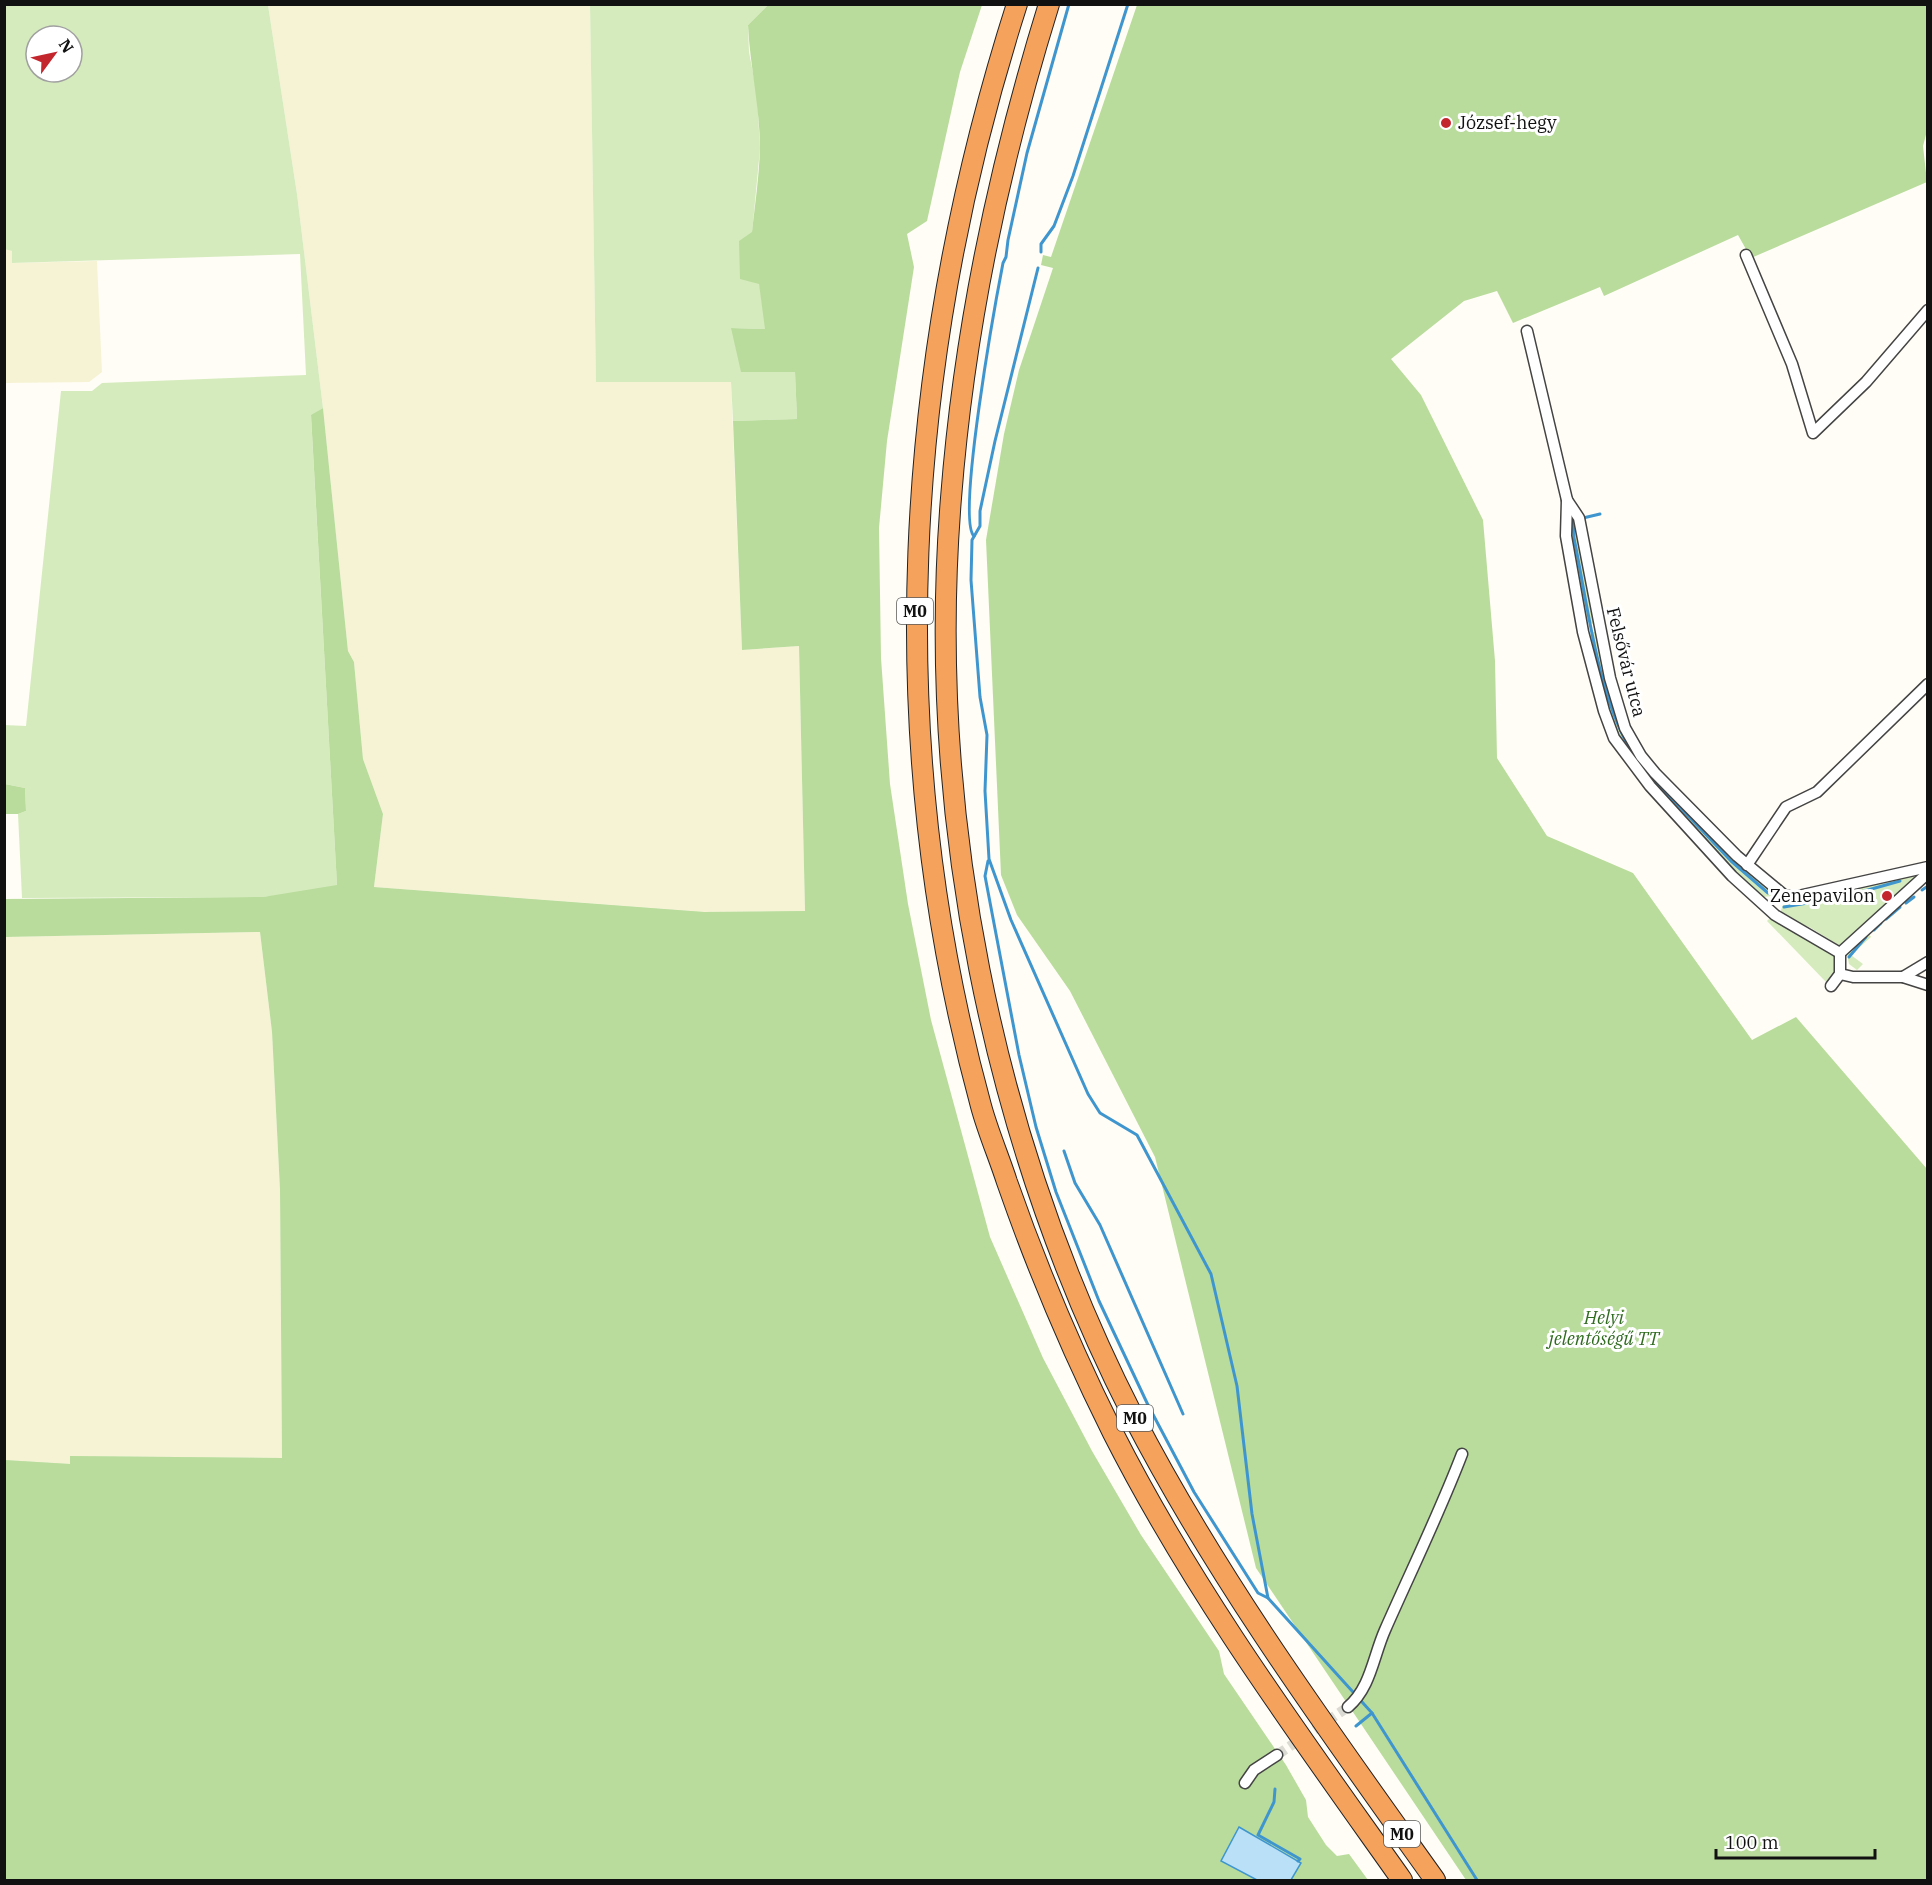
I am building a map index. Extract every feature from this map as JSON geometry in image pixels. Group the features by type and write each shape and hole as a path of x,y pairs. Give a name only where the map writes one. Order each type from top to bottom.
{"highway":[{"name":"M0","path":"1017,4 978,142 946,291 927,423 919,508 915,594 918,725 927,832 949,971 983,1112 1019,1215 1071,1346 1114,1434 1167,1530 1215,1608 1402,1881"},
{"name":"M0","path":"1049,4 1022,97 991,223 965,370 949,521 946,661 953,780 973,924 989,1007 1011,1104 1049,1224 1090,1324 1131,1412 1231,1585 1435,1881"}],"street":[{"path":"1746,255 1792,364 1813,433 1866,382 1928,310"},
{"name":"Felsővár utca","path":"1527,331 1567,500 1566,536 1583,632 1604,711 1614,738 1632,764 1683,824 1732,876 1776,905 1840,953"},
{"name":"Felsővár utca","path":"1567,500 1579,518 1610,678 1631,740 1655,773 1747,865 1776,905"},
{"path":"1747,865 1786,807 1817,792 1928,684"},
{"path":"1776,905 1794,897 1928,867"},
{"path":"1831,986 1840,974 1840,953 1928,873"},
{"path":"1903,977 1928,962"},
{"path":"1840,974 1853,977 1903,977 1928,985"},
{"path":"1348,1707 1360,1696 1378,1647 1436,1520 1462,1454"},
{"path":"1245,1783 1254,1770 1277,1755"}],"shaded area":[{"path":"268,5 590,5 596,382 731,382 742,650 799,646 805,911 704,912 374,887 383,814 363,759 354,662 348,651 323,408 297,194"},
{"path":"5,249 13,251 13,263 97,261 102,372 89,382 5,383"},
{"path":"260,932 272,1032 280,1190 282,1458 71,1456 70,1464 5,1460 4,937"}],"green space":[{"path":"5,5 268,5 297,194 323,408 311,416 337,885 704,912 805,911 5,1880 5,1460 70,1464 70,1456 282,1458 290,894 263,897 22,898 18,814 26,811 25,788 5,784 4,725 26,726 61,391 92,391 102,383 306,375 300,254 12,263 12,251 4,249"},
{"path":"590,5 768,5 748,25 749,52 757,94 760,149 752,233 766,329 732,328 795,372 797,419 733,421 731,382 596,382"},
{"path":"768,5 982,5 960,72 927,221 907,234 914,267 887,441 879,528 881,658 890,784 908,904 931,1020 990,1237 1043,1358 1092,1451 1141,1535 1219,1651 1224,1674 1286,1765 1306,1800 1308,1817 1326,1845 1337,1856 1349,1854 1368,1880 5,1880 4,1460 70,1464 70,1456 282,1458 280,1190 272,1032 260,932 5,937 4,899 263,897 337,885 311,415 323,408 348,651 354,662 363,759 383,814 374,887 704,912 805,911 799,646 742,650 733,421 797,419 795,372 741,372 731,328 765,329 759,284 740,279 739,241 752,232 760,149 748,25"},
{"name":"Helyi jelentőségű TT","path":"1137,5 1927,5 1928,127 1923,146 1927,182 1751,258 1738,235 1604,296 1600,287 1513,323 1497,291 1464,301 1391,359 1421,395 1483,520 1495,661 1497,758 1547,836 1633,873 1752,1040 1796,1017 1927,1169 1927,1880 1466,1880 1256,1568 1155,1157 1070,991 1017,915 1001,875 986,540 1004,434 1019,370 1053,268 1041,265 1043,255 1051,257"},
{"path":"1574,516 1595,622 1593,624 1585,620 1570,525 1570,519"},
{"path":"1592,632 1597,632 1627,738 1774,890 1773,896 1762,897 1736,874 1627,753 1612,724 1589,637"},
{"path":"5,784 25,788 26,811 18,814 5,814"},
{"path":"1923,871 1852,940 1840,946 1811,928 1782,915 1783,905"},
{"path":"1771,917 1834,955 1837,967 1826,982 1767,921"},
{"path":"1868,933 1871,937 1851,955 1863,964 1857,970 1849,964 1847,954"}],"water":[{"path":"1239,1827 1301,1863 1291,1880 1257,1880 1221,1861"}],"waterway":[{"path":"974,536 970,521 973,452 999,284 1027,153 1069,4"},
{"path":"1041,252 1041,244 1054,226 1073,176 1128,4"},
{"path":"1038,268 995,441 980,511 980,526 972,540 971,580 980,697 987,735 985,791 989,859 1011,920 1088,1094 1100,1113 1137,1135 1211,1274 1237,1386 1252,1514 1268,1598"},
{"path":"1583,518 1600,514"},
{"path":"1575,519 1573,522 1574,538 1603,682 1623,736 1636,759"},
{"path":"1642,767 1731,861 1768,893"},
{"path":"988,861 985,876 1019,1055 1036,1127 1056,1192 1099,1301 1148,1405 1194,1492 1258,1593 1268,1598 1372,1713 1356,1726"},
{"path":"1784,907 1843,897 1900,881"},
{"path":"1922,890 1928,886"},
{"path":"1906,903 1914,897"},
{"path":"1886,919 1900,907"},
{"path":"1874,930 1881,923"},
{"path":"1849,957 1866,937"},
{"path":"1064,1151 1075,1183 1100,1225 1183,1414"},
{"path":"1372,1713 1477,1880"},
{"path":"1275,1789 1274,1802 1258,1835 1300,1859 1298,1861"}],"tunnel":[{"path":"1277,1755 1348,1707"}],"place":[{"name":"József-hegy","path":"1446,123"},
{"name":"Zenepavilon","path":"1887,896"}]}
